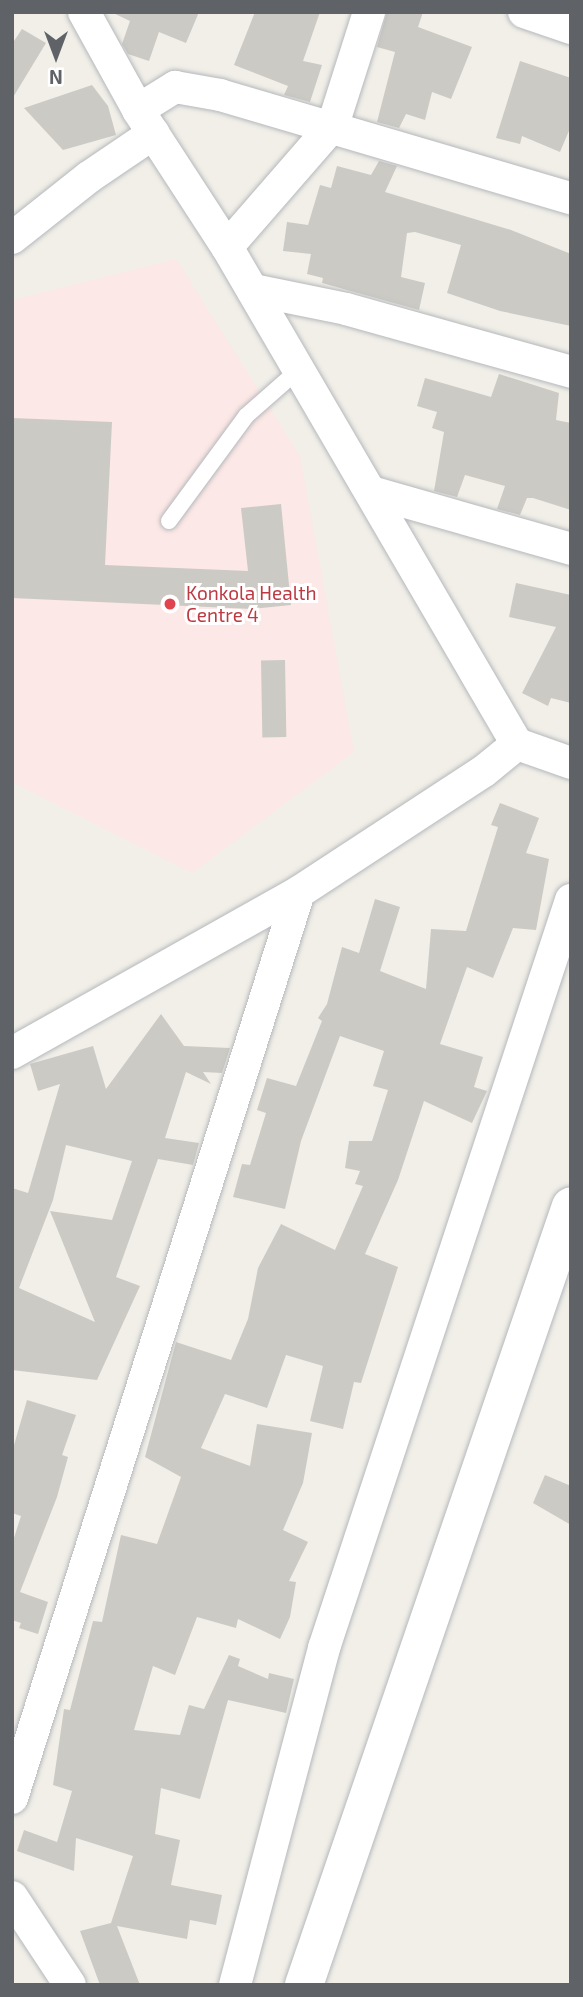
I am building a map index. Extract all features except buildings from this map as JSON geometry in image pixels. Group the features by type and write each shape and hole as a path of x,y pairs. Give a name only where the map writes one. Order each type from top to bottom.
{"street":[{"path":"84,12 146,122 228,247 296,372 371,492 517,744 571,763"},
{"path":"228,247 333,125 369,12"},
{"path":"524,12 571,28"},
{"path":"12,238 89,177 146,122 175,87 333,125 571,198"},
{"path":"253,290 346,309 571,372"},
{"path":"371,492 571,549"},
{"path":"12,1053 299,891 484,771 517,744"},
{"path":"12,1798 299,891"},
{"path":"235,1985 324,1648 571,900"},
{"path":"304,1985 571,1206"},
{"path":"12,1897 70,1985"}],"lane":[{"path":"169,521 246,416 296,372"}],"shaded area":[{"name":"Konkola Health Centre 4","path":"176,259 300,456 354,752 192,873 12,782 12,300"}],"place":[{"name":"Konkola Health Centre 4","path":"170,604"}]}
